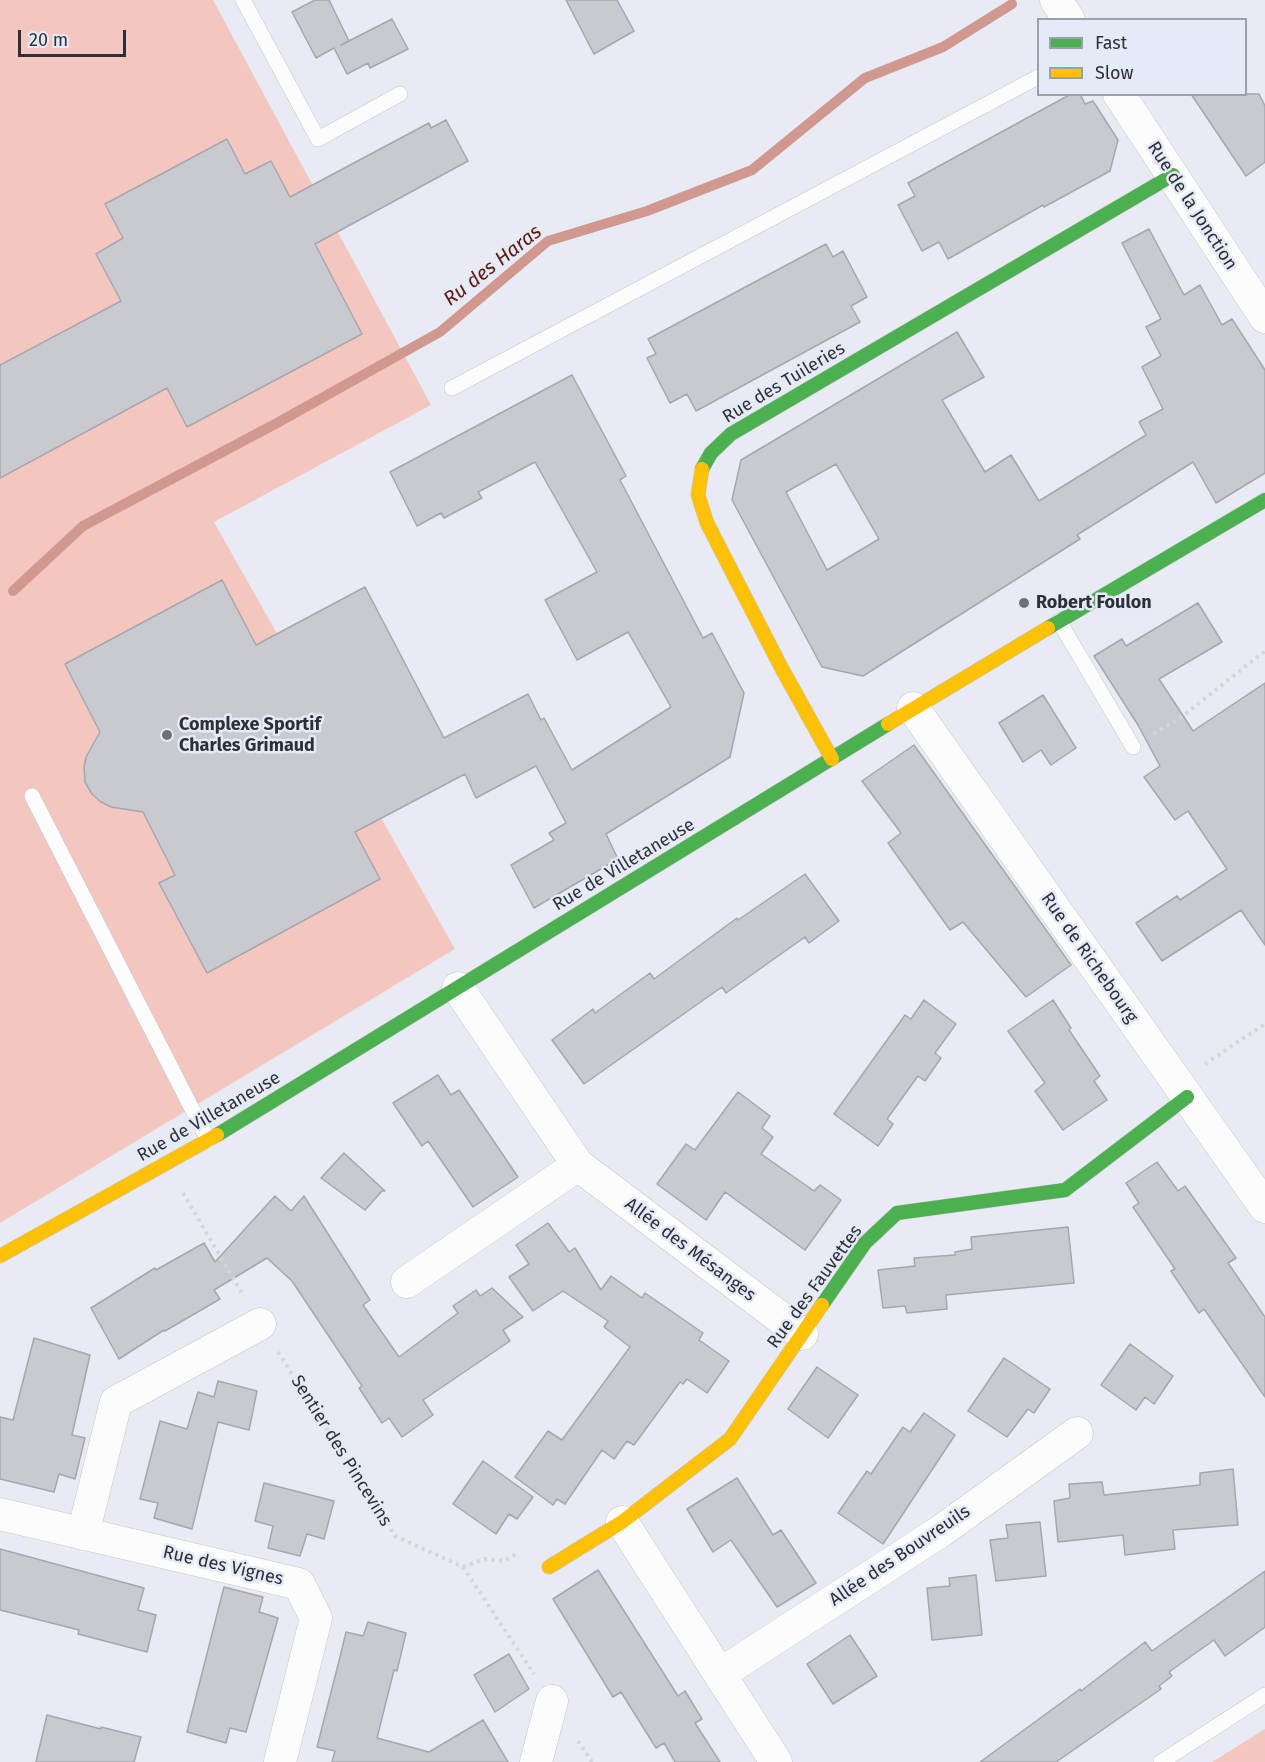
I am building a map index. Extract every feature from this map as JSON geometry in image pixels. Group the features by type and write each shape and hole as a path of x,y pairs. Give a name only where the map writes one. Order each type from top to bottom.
{"street":[{"path":"1056,0 1068,18"},
{"name":"Rue de la Jonction","path":"1120,96 1265,317"},
{"name":"Rue des Tuileries","path":"832,759 813,727 715,538 698,497 700,469 713,449 731,435 1173,175"},
{"name":"Rue de Villetaneuse","path":"0,1256 208,1140 913,708 1265,500"},
{"name":"Rue de Richebourg","path":"913,708 1265,1207"},
{"name":"Allée des Mésanges","path":"458,988 578,1165 802,1334"},
{"name":"Rue des Fauvettes","path":"549,1567 622,1522 730,1439 865,1243 897,1213 1065,1190 1182,1090"},
{"path":"407,1282 578,1165"},
{"path":"83,1534 116,1402 260,1324"},
{"name":"Allée des Bouvreuils","path":"720,1674 941,1531 1077,1433"},
{"name":"Rue des Vignes","path":"0,1514 298,1584 316,1618 280,1762"},
{"path":"622,1522 776,1762"},
{"path":"536,1762 552,1701"}],"lane":[{"path":"243,0 318,139 400,94"},
{"path":"452,388 1037,78"},
{"path":"1059,621 1133,747"},
{"path":"32,796 208,1140"},
{"path":"1161,1762 1265,1695"}],"path":[{"path":"1133,747 1184,715 1265,651"},
{"path":"1182,1090 1265,1024"},
{"name":"Sentier des Pincevins","path":"165,1163 260,1324 395,1536 463,1567 592,1762"}],"shaded area":[{"name":"Complexe Sportif Charles Grimaud","path":"0,0 213,0 431,405 214,522 455,949 0,1223"},
{"path":"1265,1729 1265,1762 1212,1762"}],"building":[{"path":"315,0 329,0 349,41 392,19 408,49 370,68 368,63 347,74 334,48 316,58 292,12"},
{"path":"566,0 617,0 634,31 594,54"},
{"path":"1259,94 1265,106 1265,162 1246,176 1192,96"},
{"path":"1067,96 1081,96 1085,104 1093,101 1118,140 1110,171 1044,207 1043,205 948,259 939,242 922,251 898,205 915,196 908,183"},
{"path":"446,120 468,161 315,244 362,334 187,427 167,388 0,478 0,365 121,301 96,254 123,238 105,204 227,139 245,174 271,161 290,197 429,123 431,128"},
{"path":"1149,229 1184,295 1200,285 1222,325 1232,319 1265,370 1265,473 1216,503 1193,462 1077,535 1080,539 863,676 822,667 732,500 741,460 957,332 984,377 942,400 985,472 1011,455 1039,501 1146,435 1139,422 1163,409 1142,367 1161,356 1146,327 1161,319 1122,243","holes":["836,464 879,539 827,570 786,492"]},
{"path":"826,244 833,257 843,251 867,297 851,306 860,322 696,411 687,394 670,403 647,358 656,354 648,339"},
{"path":"572,375 626,476 620,480 703,638 712,633 744,693 730,757 606,834 618,859 534,908 511,865 554,840 549,833 566,823 536,766 476,798 465,774 355,832 380,879 207,973 159,883 175,875 143,812 111,807 101,802 92,794 85,782 86,757 100,732 65,664 222,580 256,645 365,587 444,738 528,694 541,720 544,718 572,770 671,707 628,632 577,660 545,600 597,572 535,462 478,492 482,498 444,518 441,513 417,526 390,472"},
{"path":"1198,603 1222,642 1159,679 1193,731 1265,683 1265,945 1241,910 1162,961 1136,923 1177,896 1180,900 1227,869 1188,811 1175,820 1144,777 1160,766 1138,725 1094,656 1122,639 1126,646"},
{"path":"1043,695 1076,748 1051,765 1041,750 1023,762 999,723"},
{"path":"914,745 1071,965 1026,997 963,922 950,930 888,843 901,833 862,781"},
{"path":"805,874 839,921 809,943 805,937 726,993 722,987 584,1084 552,1040 593,1009 595,1013 650,973 654,979 737,918 738,920"},
{"path":"924,1000 956,1024 935,1053 941,1058 925,1081 918,1076 887,1119 893,1124 878,1146 834,1114 905,1015 911,1019"},
{"path":"1053,1000 1071,1028 1069,1030 1100,1076 1094,1081 1107,1100 1063,1130 1035,1091 1045,1083 1008,1031"},
{"path":"438,1075 451,1095 459,1090 518,1177 473,1207 428,1141 422,1146 393,1103"},
{"path":"738,1092 770,1116 762,1128 773,1137 761,1154 814,1191 820,1185 841,1200 805,1250 725,1192 706,1220 657,1184 686,1144 695,1150"},
{"path":"344,1153 385,1191 382,1191 365,1210 321,1178"},
{"path":"1157,1162 1178,1191 1185,1186 1236,1258 1228,1263 1265,1317 1265,1397 1204,1309 1199,1313 1171,1271 1175,1269 1133,1207 1139,1203 1126,1183"},
{"path":"275,1196 291,1211 304,1196 370,1300 363,1305 399,1357 458,1313 453,1306 476,1290 480,1296 492,1288 523,1317 503,1330 510,1341 423,1400 433,1415 402,1437 389,1418 382,1423 359,1388 362,1386 292,1281 267,1258 214,1290 220,1299 164,1330 119,1359 91,1308 155,1268 156,1270 204,1243 215,1262"},
{"path":"548,1223 569,1252 575,1248 601,1290 611,1276 642,1298 645,1293 703,1333 699,1340 729,1361 707,1393 687,1379 683,1384 680,1382 634,1445 627,1441 614,1459 602,1450 565,1504 557,1499 553,1505 515,1477 548,1431 562,1440 630,1347 604,1327 608,1321 563,1291 533,1311 509,1277 529,1264 516,1245"},
{"path":"1068,1227 1074,1283 946,1295 947,1309 907,1313 905,1306 883,1308 878,1270 915,1266 914,1258 955,1255 955,1252 972,1249 971,1237"},
{"path":"34,1338 90,1355 72,1435 85,1438 75,1479 59,1474 54,1492 0,1479 0,1417 13,1420"},
{"path":"1130,1344 1173,1376 1154,1404 1145,1397 1136,1410 1101,1385"},
{"path":"1004,1358 1050,1389 1034,1413 1028,1409 1007,1437 968,1411"},
{"path":"817,1367 858,1395 828,1438 788,1409"},
{"path":"218,1381 257,1391 249,1430 218,1422 192,1529 154,1518 158,1503 140,1499 160,1421 187,1429 198,1392 214,1397"},
{"path":"924,1413 955,1435 883,1544 838,1513 867,1471 871,1474 903,1427 910,1432"},
{"path":"483,1461 533,1497 517,1519 509,1514 496,1534 453,1504"},
{"path":"1233,1469 1238,1525 1173,1530 1175,1549 1125,1555 1123,1535 1058,1542 1054,1501 1070,1498 1069,1484 1102,1482 1104,1495 1200,1485 1200,1473"},
{"path":"737,1478 773,1535 781,1530 816,1583 777,1607 731,1540 713,1552 687,1509"},
{"path":"264,1483 334,1501 324,1539 307,1534 300,1556 268,1548 273,1526 255,1521"},
{"path":"1040,1522 1046,1576 996,1581 990,1540 1008,1538 1006,1525"},
{"path":"0,1549 144,1588 138,1610 156,1615 147,1652 78,1634 79,1630 0,1610"},
{"path":"598,1570 678,1696 685,1691 702,1719 695,1723 720,1762 675,1762 664,1743 656,1748 621,1692 613,1697 553,1599"},
{"path":"1265,1571 1265,1627 1225,1656 1214,1640 1169,1672 1172,1676 1159,1686 1161,1689 1056,1762 980,1762 1080,1689 1081,1691 1145,1642 1152,1651"},
{"path":"976,1575 982,1635 932,1640 927,1588 950,1586 949,1578"},
{"path":"224,1587 263,1597 259,1612 278,1618 246,1732 230,1728 226,1743 187,1732"},
{"path":"368,1622 406,1633 377,1738 429,1752 483,1720 508,1762 332,1762 335,1751 317,1747 346,1632 363,1636"},
{"path":"850,1635 877,1676 833,1704 807,1664"},
{"path":"509,1654 529,1689 495,1712 474,1675"},
{"path":"47,1715 141,1737 134,1762 36,1762"}],"waterway":[{"name":"Ru des Haras","path":"13,591 83,526 277,423 440,332 548,241 647,211 752,170 865,78 943,47 1012,4"}],"traffic: fast":[{"path":"702,469 711,453 731,434 1173,175"},
{"path":"1048,628 1265,500"},
{"path":"217,1135 888,724"},
{"path":"822,1305 865,1243 897,1213 1065,1190 1187,1097"}],"traffic: slow":[{"path":"702,469 698,495 707,523 781,667 832,759"},
{"path":"888,724 1048,628"},
{"path":"0,1256 217,1135"},
{"path":"549,1567 622,1522 730,1439 822,1305"}],"place":[{"name":"Robert Foulon","path":"1024,603"},
{"name":"Complexe Sportif Charles Grimaud","path":"167,735"}]}
